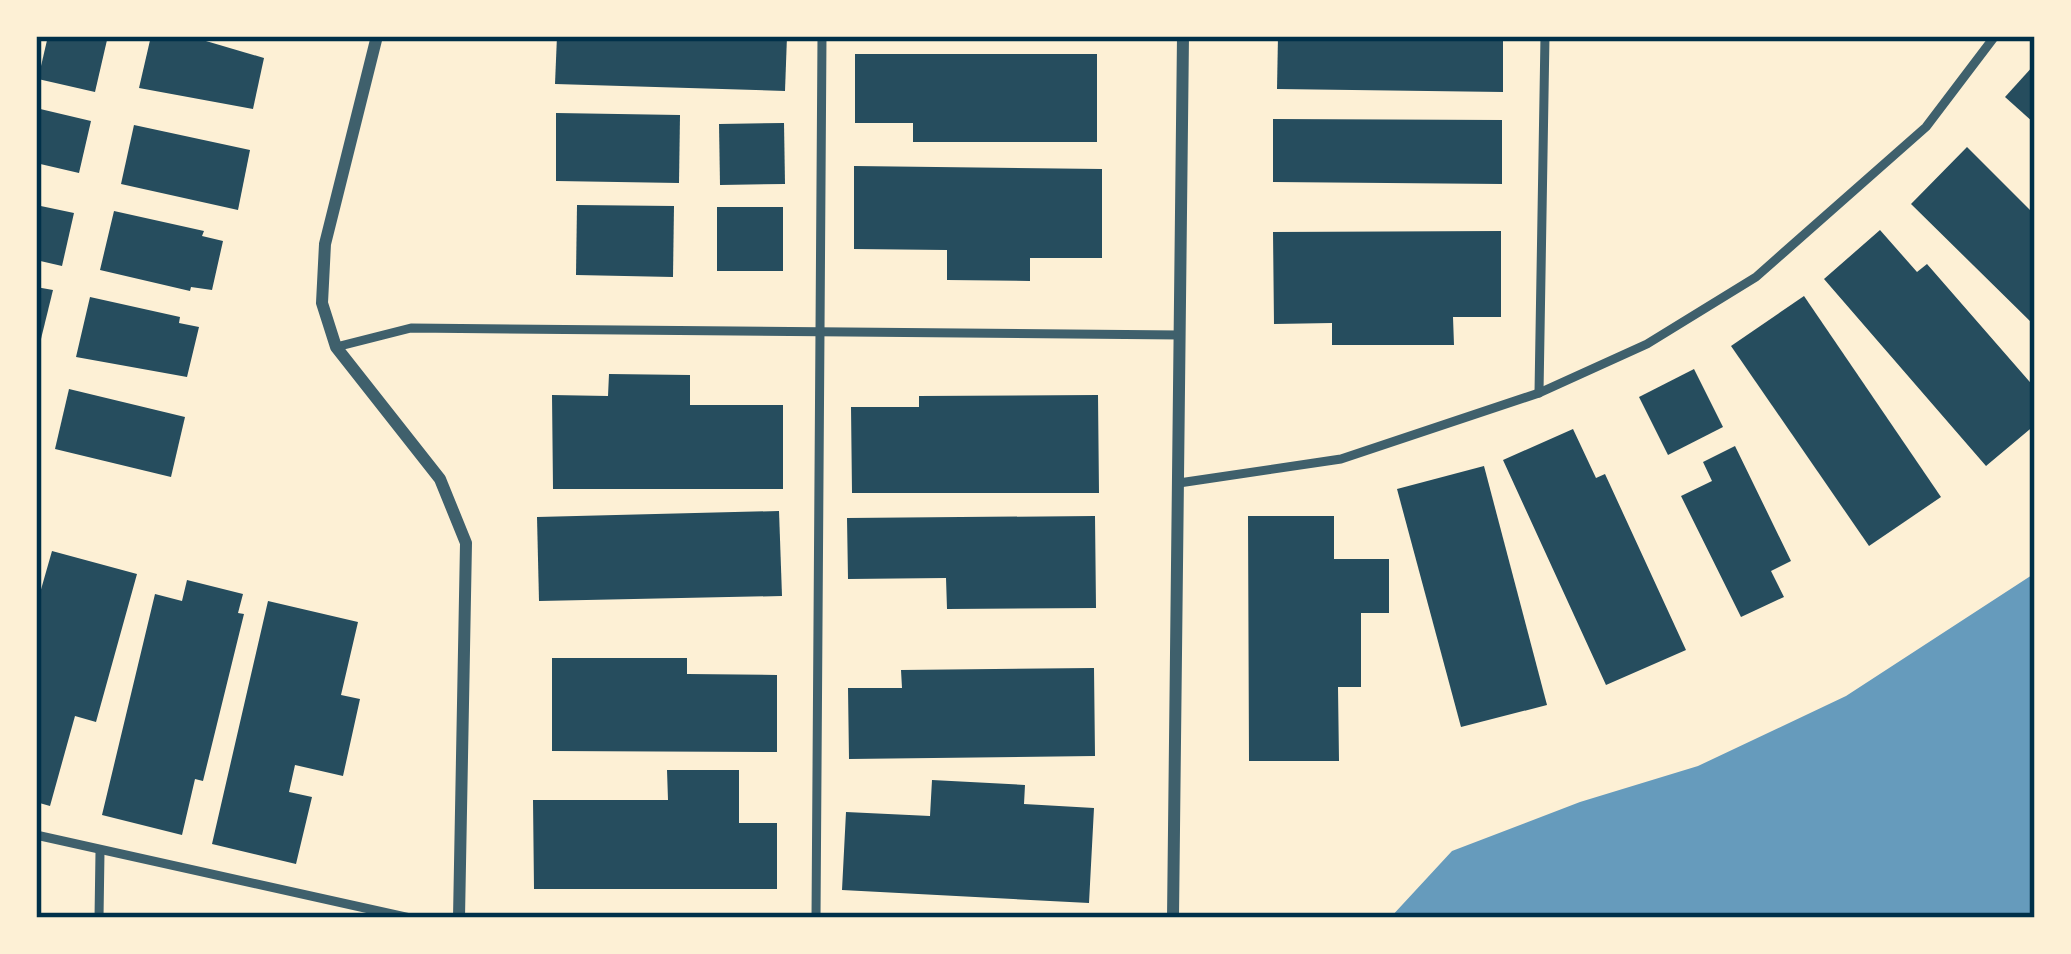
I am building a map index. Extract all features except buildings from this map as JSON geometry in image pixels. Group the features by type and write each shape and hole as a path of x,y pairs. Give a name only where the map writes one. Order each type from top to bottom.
{"street":[{"path":"377,36 325,244 322,303 336,346 440,479 466,543 459,918"},
{"path":"1173,918 1183,36"}],"lane":[{"path":"816,918 822,36"},
{"path":"1539,393 1545,36"},
{"path":"1178,483 1341,459 1539,393 1647,344 1756,277 1926,127 1995,36"},
{"path":"336,346 411,328 1180,335"},
{"path":"36,835 410,918"},
{"path":"99,918 100,852"}],"water":[{"path":"2035,573 2035,918 1390,918 1452,851 1580,802 1698,766 1846,696"}]}
